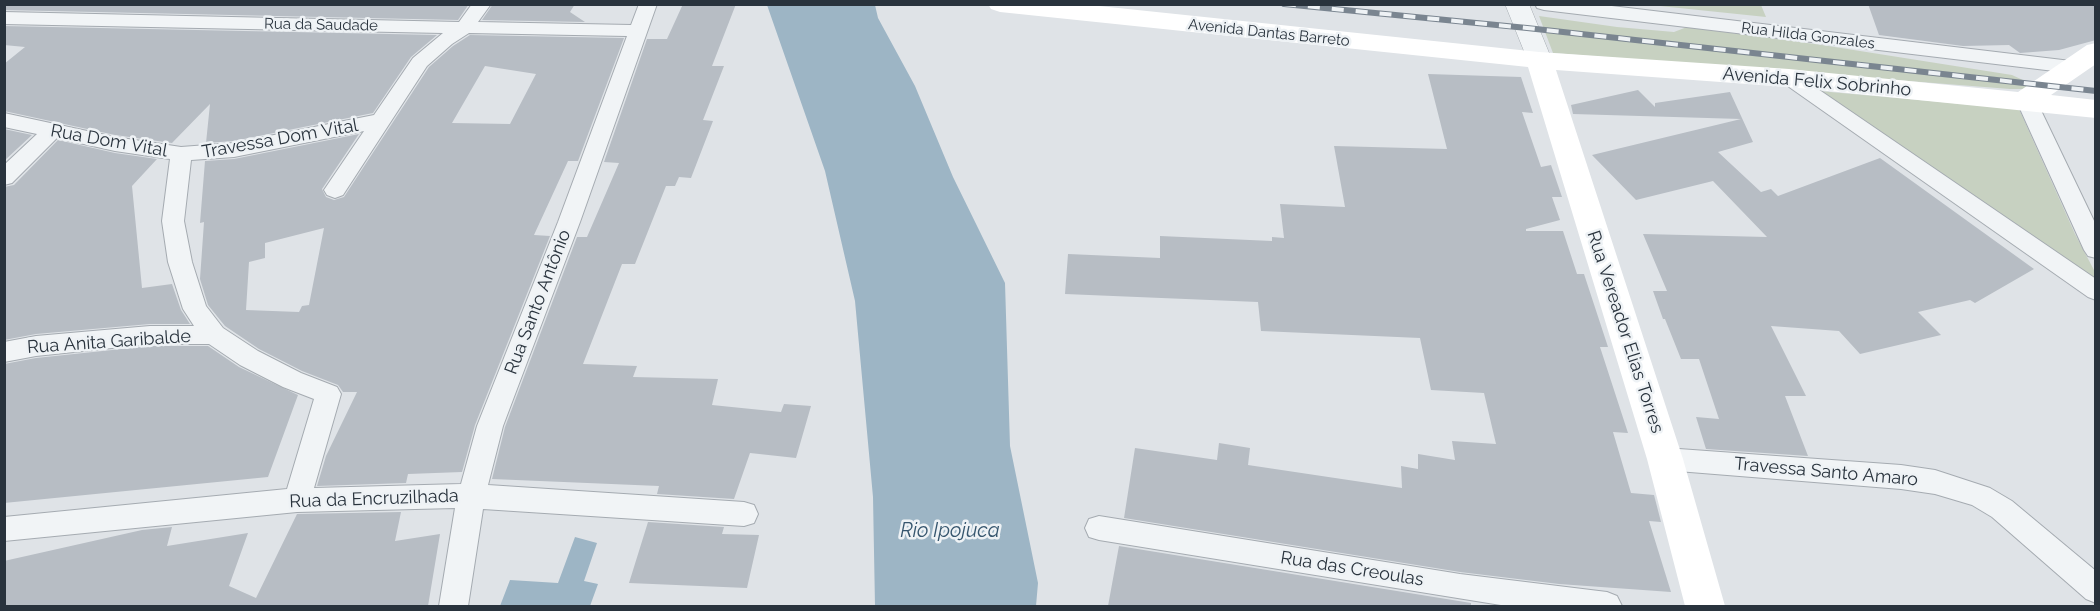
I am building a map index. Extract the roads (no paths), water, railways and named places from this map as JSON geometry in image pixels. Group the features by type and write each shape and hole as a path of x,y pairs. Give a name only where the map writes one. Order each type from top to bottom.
{"main road":[{"name":"Avenida Dantas Barreto","path":"1000,4 1539,60"},
{"path":"2026,100 2096,51"},
{"name":"Avenida Felix Sobrinho","path":"1539,60 1789,78 2026,100 2096,109"},
{"name":"Rua Vereador Elias Torres","path":"1539,60 1665,459 1705,606"}],"street":[{"path":"105,21 124,4"},
{"path":"335,190 378,121 429,52 464,28 482,4"},
{"name":"Rua Santo Antônio","path":"454,606 471,496 490,426 569,222 648,4"},
{"path":"1517,4 1539,60"},
{"name":"Rua Hilda Gonzales","path":"1544,4 2072,67"},
{"name":"Rua da Saudade","path":"4,18 638,31"},
{"path":"1789,78 2096,291"},
{"path":"2026,100 2096,250"},
{"name":"Rua Dom Vital","path":"4,120 51,132 181,154 174,209 175,240 195,309 214,335 249,358 292,380 328,394 297,500"},
{"name":"Travessa Dom Vital","path":"181,154 234,150 378,121"},
{"path":"4,178 51,132"},
{"name":"Rua Anita Garibalde","path":"4,352 36,346 150,335 214,335"},
{"name":"Travessa Santo Amaro","path":"1665,459 1901,477 1935,482 1980,496 2002,508 2096,590"},
{"name":"Rua da Encruzilhada","path":"4,529 297,500 471,496 744,514"},
{"name":"Rua das Creoulas","path":"1099,528 1460,587 1607,606"}],"water":[{"name":"Rio Ipojuca","path":"767,5 875,5 878,18 915,86 953,177 1005,283 1010,446 1038,583 1036,606 875,606 873,497 855,301 825,171"},
{"path":"575,537 597,543 584,581 598,584 590,606 500,606 510,580 558,583"}],"railway":[{"path":"1284,4 1527,28 2096,91"}]}
